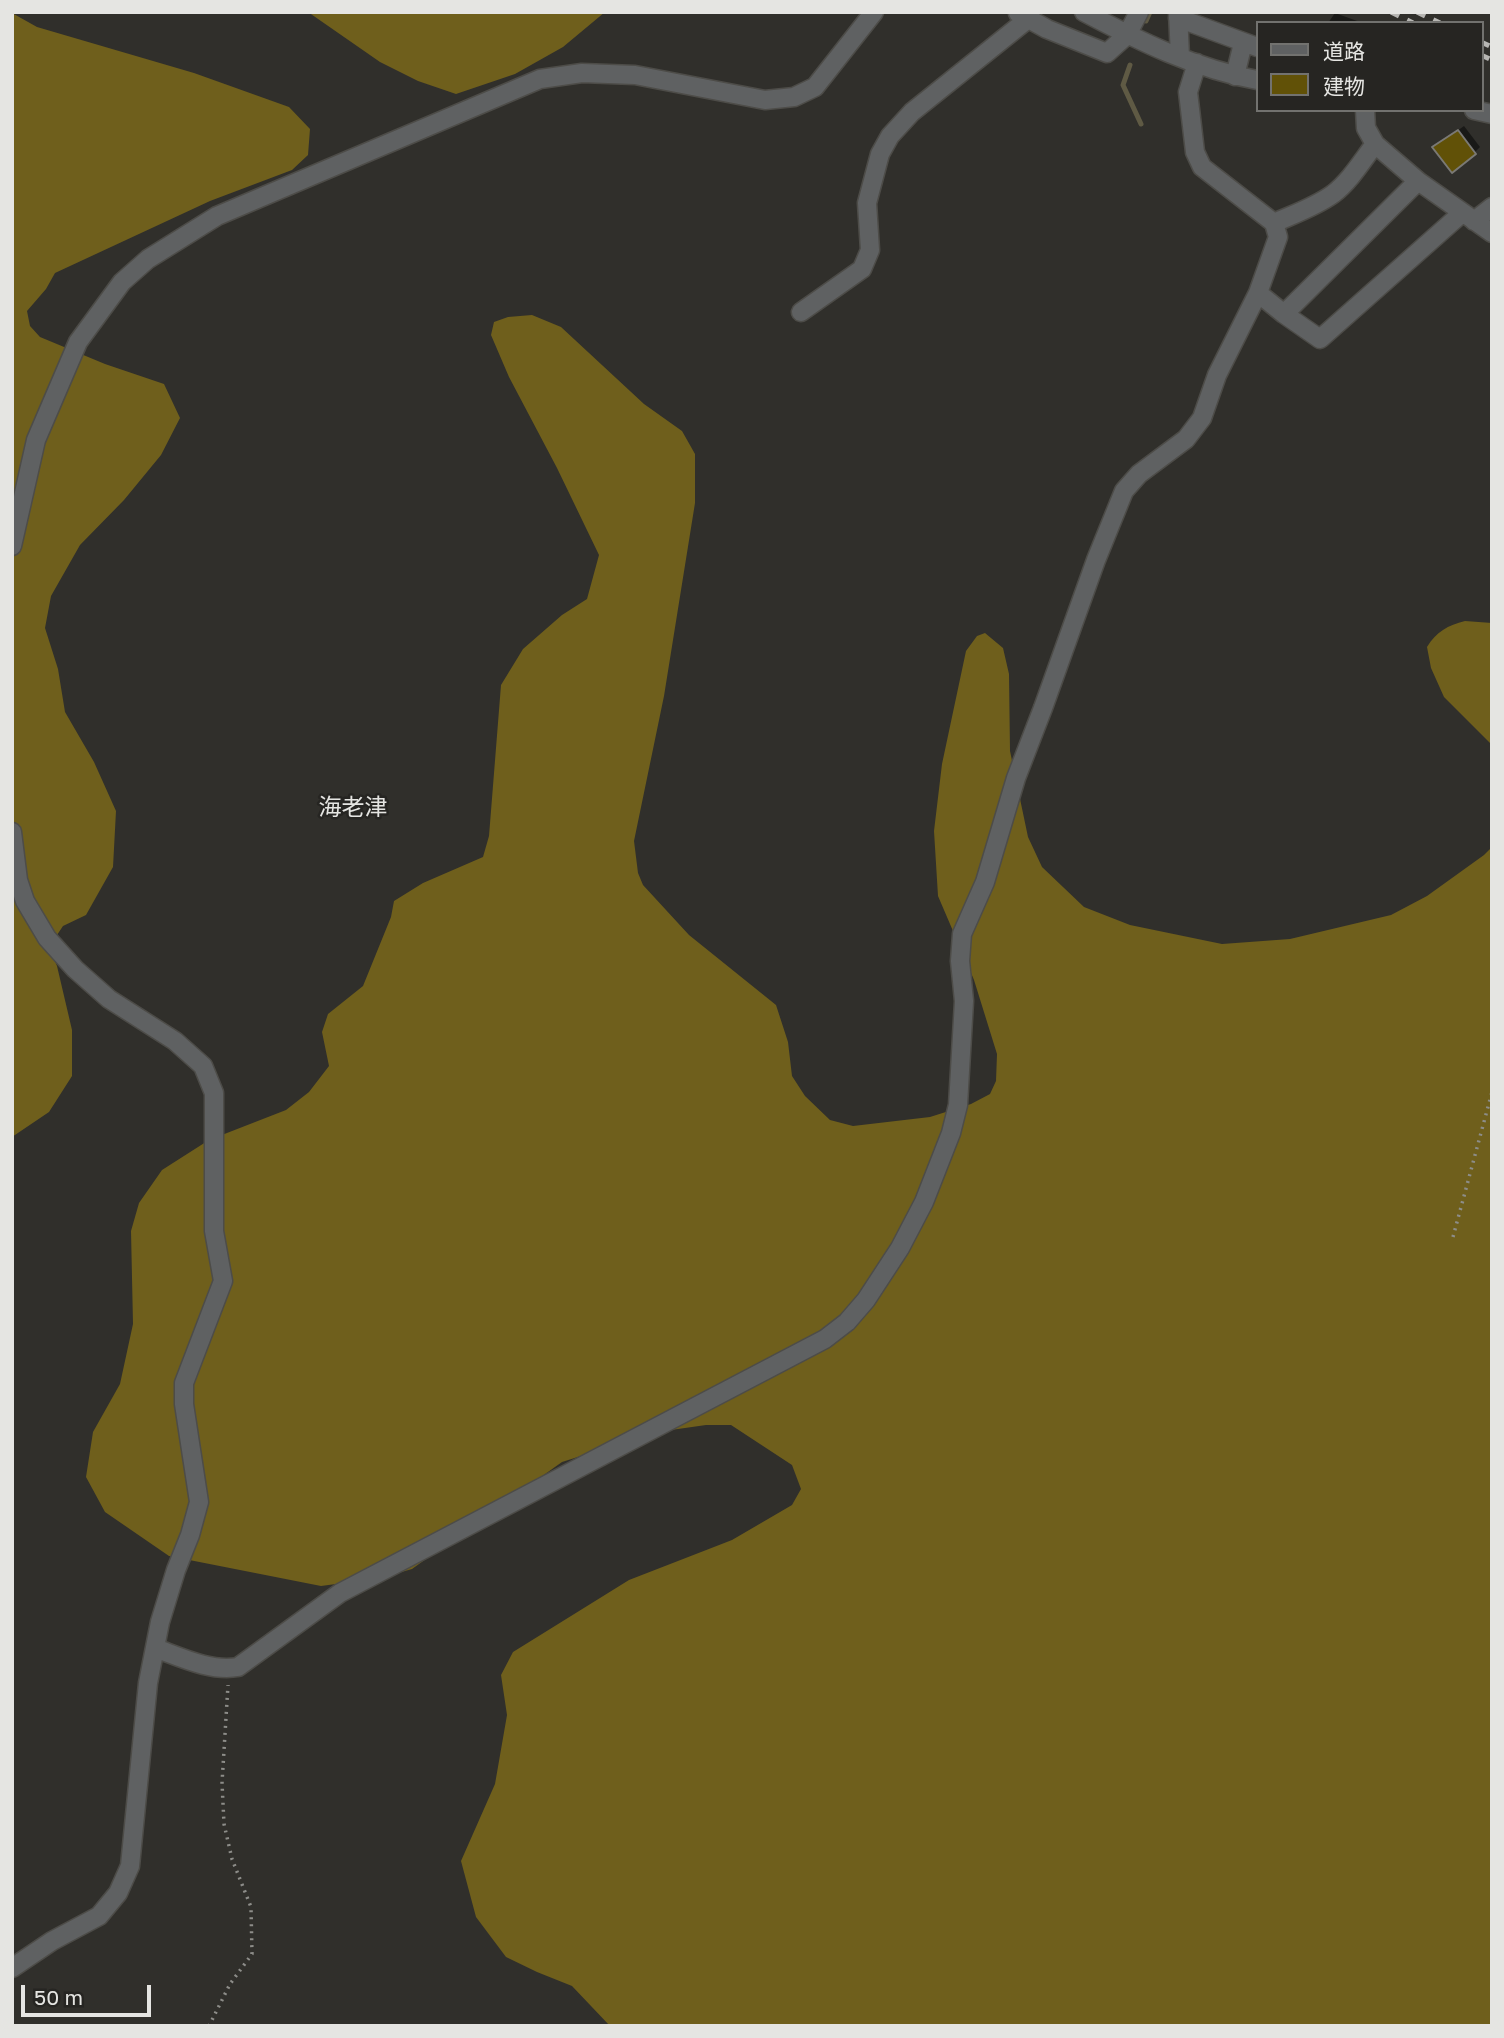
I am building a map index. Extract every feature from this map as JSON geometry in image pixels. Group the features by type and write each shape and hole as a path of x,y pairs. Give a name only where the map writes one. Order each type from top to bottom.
{"street":[{"path":"12,546 36,440 78,342 122,282 148,259 216,216 540,79 582,73 635,75 765,100 794,97 815,87 874,12"},
{"path":"1084,12 1127,35 1188,60 1235,76 1256,80"},
{"path":"801,312 862,270 870,250 867,203 880,153 890,136 912,112 1023,15 1047,29 1107,53 1127,35 1139,12"},
{"path":"1178,15 1250,45 1235,76"},
{"path":"155,1648 200,1664 230,1669 238,1667 340,1593 825,1339 847,1322 866,1300 900,1248 924,1202 951,1133 958,1105 964,1001 960,961 962,934 985,882 1016,778 1096,560 1124,491 1139,474 1186,439 1202,418 1217,375 1258,293 1278,237 1274,223 1202,167 1195,152 1188,92 1188,60 1178,15"},
{"path":"1365,112 1366,128 1375,144 1418,181 1492,233"},
{"path":"1274,223 1315,205 1334,193 1375,144"},
{"path":"1284,314 1418,181"},
{"path":"1258,293 1320,339 1468,217 1492,208"},
{"path":"12,832 18,880 25,901 47,937 75,969 109,999 175,1041 202,1066 214,1093 214,1231 223,1281 184,1383 184,1404 199,1502 160,1622 148,1683 130,1866 118,1893 99,1916 52,1941 12,1968"}],"path":[{"path":"1453,1237 1492,1092"},
{"path":"209,2026 230,1984 252,1954 251,1907 232,1859 224,1824 223,1756 230,1669"}],"shaded area":[{"path":"308,12 605,12 563,47 515,74 456,94 418,81 380,62"},
{"path":"12,13 37,27 194,73 289,107 310,129 308,155 292,170 210,201 55,273 46,289 27,311 30,326 40,337 105,364 164,384 180,418 161,455 124,500 80,545 51,596 45,628 58,669 65,712 94,762 116,811 113,867 86,915 63,926 49,947 57,966 72,1030 72,1076 49,1112 12,1137"},
{"path":"532,315 561,327 644,404 682,431 695,454 695,503 664,696 634,841 638,873 643,885 689,935 776,1005 788,1042 792,1076 805,1096 830,1120 853,1126 930,1117 971,1104 990,1094 996,1081 997,1054 974,980 938,896 934,831 942,764 966,651 977,636 985,633 1003,648 1009,674 1010,751 1028,837 1042,867 1084,907 1130,925 1222,944 1290,939 1391,915 1427,896 1492,847 1492,2026 610,2026 572,1986 506,1957 476,1917 461,1861 495,1784 507,1715 501,1675 513,1652 629,1580 732,1540 792,1505 801,1489 792,1465 731,1425 706,1425 657,1432 562,1462 412,1569 381,1578 321,1586 169,1556 105,1512 86,1477 93,1432 120,1384 133,1324 131,1231 139,1203 162,1170 209,1140 286,1110 309,1092 329,1066 322,1032 328,1014 363,986 391,917 394,901 423,883 483,857 489,836 501,685 523,649 562,615 587,599 599,555 509,377 491,335 494,322 508,317"},
{"path":"1465,621 1492,623 1492,745 1444,697 1431,668 1427,647 1434,637"}],"building":[{"path":"1458,130 1476,154 1452,173 1432,147"}],"waterway":[{"path":"1146,21 1150,12"},
{"path":"1130,65 1123,85 1141,124"}],"railway":[{"path":"1391,12 1409,21"},
{"path":"1417,12 1436,21"},
{"path":"1483,43 1492,47"},
{"path":"1483,56 1492,60"}],"district":[{"name":"海老津","path":"353,808"}]}
